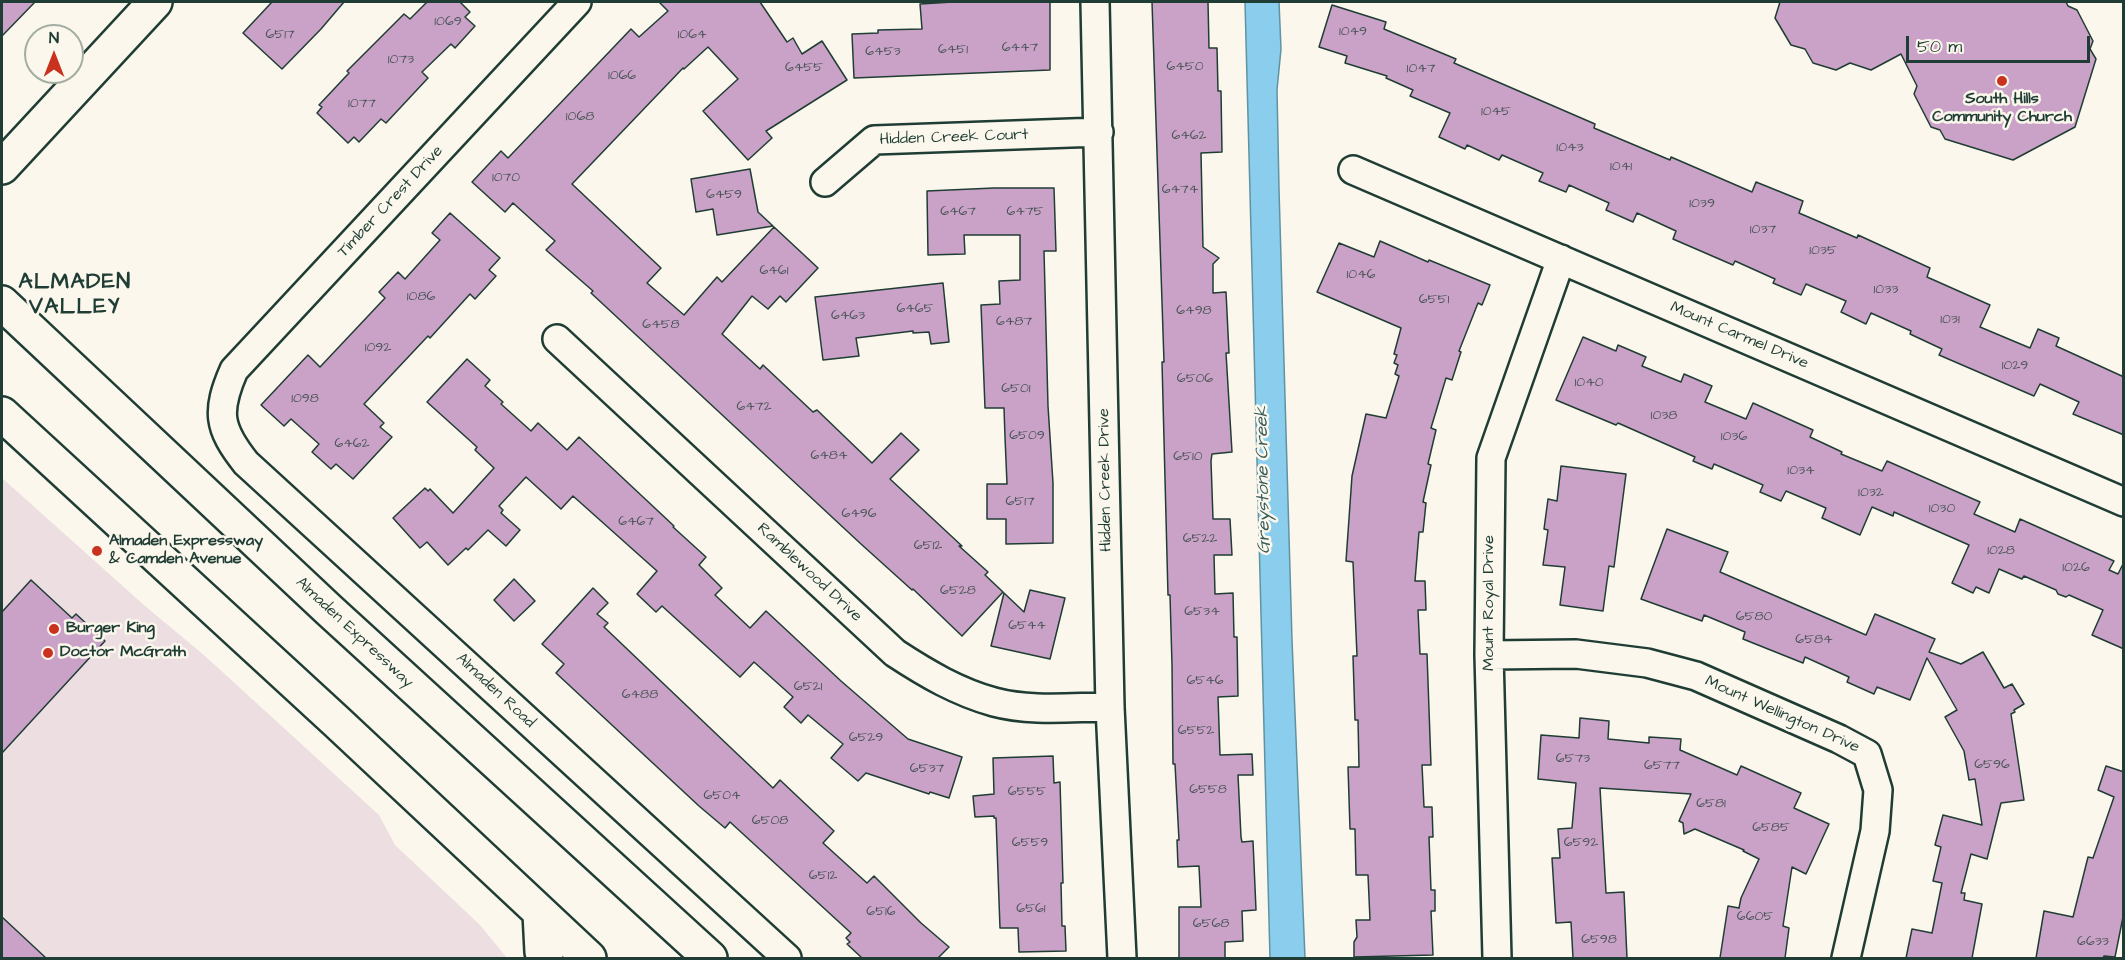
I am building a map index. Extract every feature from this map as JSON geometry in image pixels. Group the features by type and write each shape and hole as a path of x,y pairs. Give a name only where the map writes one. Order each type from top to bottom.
{"main road":[{"path":"2,167 155,2"},
{"name":"Almaden Expressway","path":"2,303 329,610 710,958"},
{"path":"2,414 337,722 589,958"},
{"path":"540,913 542,952 546,958"}],"street":[{"name":"Timber Crest Drive","path":"222,412 225,392 234,370 577,2"},
{"name":"Hidden Creek Drive","path":"1095,2 1110,707 1122,958"},
{"name":"Hidden Creek Court","path":"825,182 874,140 1099,132"},
{"name":"Mount Carmel Drive","path":"1353,170 2124,502"},
{"name":"Mount Royal Drive","path":"1497,958 1489,655 1491,458 1561,259"},
{"name":"Ramblewood Drive","path":"557,339 895,653 936,680 995,703 1038,708 1110,707"},
{"name":"Almaden Road","path":"222,412 225,430 246,463 787,958"},
{"name":"Mount Wellington Drive","path":"1489,655 1576,654 1647,663 1696,676 1868,754 1878,790 1875,831 1846,958"}],"shaded area":[{"path":"2,478 145,606 205,656 379,815 395,845 480,925 507,958 2,958"}],"water":[{"name":"Greystone Creek","path":"1245,2 1279,2 1281,49 1277,90 1279,189 1292,640 1305,958 1270,958"}],"building":[{"path":"2,2 35,2 2,36"},
{"path":"272,2 344,2 282,69 243,33"},
{"path":"427,2 460,2 470,12 465,17 475,26 455,48 451,44 422,72 428,78 386,123 381,119 359,142 354,137 348,143 317,113 322,107 319,105 349,73 347,71 404,14 410,19"},
{"path":"659,2 760,2 787,42 793,38 802,54 822,41 847,80 766,131 772,138 748,160 703,111 738,79 708,47 683,68 572,184 661,268 647,283 684,315 717,277 722,282 774,227 818,268 786,302 780,296 768,309 752,296 722,334 760,369 763,365 813,412 817,410 872,463 901,433 919,450 890,479 988,572 985,575 1003,592 962,636 591,293 593,291 546,250 555,241 513,203 505,212 472,182 501,151 508,158 631,29 639,37 668,11"},
{"path":"1050,2 1050,70 854,78 852,34 878,33 878,30 922,29 920,4"},
{"path":"1152,2 1208,2 1209,48 1217,48 1218,91 1221,91 1222,152 1201,153 1203,247 1219,258 1213,264 1213,293 1226,292 1229,353 1226,353 1232,452 1212,454 1211,461 1213,519 1230,519 1232,555 1214,555 1215,594 1233,593 1234,637 1237,637 1238,696 1218,697 1220,755 1252,754 1253,775 1238,775 1242,842 1253,841 1256,910 1242,911 1243,941 1225,942 1225,958 1179,958 1179,907 1201,907 1199,866 1178,867 1177,840 1179,840 1175,764 1173,764 1162,362 1164,362"},
{"name":"South Hills Community Church","path":"1780,2 2066,2 2068,6 2077,10 2093,41 2090,49 2096,59 2075,127 2013,160 1945,139 1940,130 1931,127 1914,94 1917,86 1901,54 1871,70 1850,63 1836,70 1813,63 1805,49 1791,45 1775,18"},
{"path":"1332,5 1386,22 1384,29 1456,59 1454,63 1595,124 1594,128 1670,160 1671,157 1752,192 1756,182 1803,201 1799,213 1857,238 1858,235 1930,268 1927,277 1990,305 1980,327 2030,348 2038,329 2059,338 2056,346 2124,377 2124,435 2073,414 2079,402 2040,384 2034,396 1939,355 1942,349 1910,334 1911,331 1871,313 1866,324 1841,312 1846,301 1806,284 1801,295 1773,283 1775,279 1735,261 1733,265 1673,239 1676,231 1637,213 1633,222 1606,210 1609,203 1569,185 1566,192 1539,181 1543,173 1502,155 1499,160 1467,145 1465,149 1439,137 1450,113 1410,96 1413,90 1386,78 1387,76 1345,63 1347,56 1319,47"},
{"path":"750,169 758,212 773,226 717,235 713,209 696,212 691,179"},
{"path":"1054,188 1056,251 1044,251 1048,406 1053,483 1053,543 1006,544 1006,519 987,519 987,484 1007,484 1004,408 985,408 981,305 1000,304 999,281 1020,280 1020,235 964,235 965,254 928,255 927,191"},
{"path":"450,213 500,258 489,270 496,276 475,299 470,294 364,404 384,423 380,427 392,437 353,479 336,464 331,469 312,452 319,444 291,419 284,426 261,405 308,355 320,367 385,298 379,292 398,272 405,279 440,240 432,233"},
{"path":"1380,241 1490,285 1482,305 1478,303 1459,351 1461,352 1452,380 1446,378 1431,428 1436,430 1428,464 1431,465 1423,502 1426,503 1423,532 1419,532 1415,581 1425,581 1426,610 1418,610 1420,654 1427,654 1431,765 1422,765 1424,807 1432,807 1433,837 1429,837 1431,890 1435,890 1435,911 1431,911 1433,955 1354,957 1354,942 1357,937 1356,920 1370,920 1368,875 1356,875 1355,829 1350,829 1348,767 1359,767 1353,656 1357,656 1353,562 1346,561 1352,476 1366,414 1386,418 1399,376 1395,374 1398,365 1394,363 1397,355 1394,354 1401,328 1317,292 1339,243 1374,257"},
{"path":"943,283 949,342 931,344 929,332 913,333 913,331 856,338 859,356 823,360 815,297"},
{"path":"1583,337 1616,351 1618,345 1646,357 1642,366 1681,382 1684,374 1712,386 1705,402 1746,419 1753,403 1813,430 1810,437 1842,452 1841,454 1882,471 1887,461 1980,502 1974,514 2015,532 2020,519 2114,561 2109,570 2118,574 2124,562 2124,649 2092,635 2103,610 2069,595 2066,597 2058,594 2056,590 2024,576 2022,579 1999,569 1989,593 1976,587 1973,593 1952,583 1969,545 1894,512 1893,516 1872,507 1860,535 1822,518 1826,508 1786,491 1781,501 1760,492 1763,485 1714,464 1712,469 1693,461 1695,457 1618,423 1616,425 1556,400"},
{"path":"467,359 490,380 485,386 503,402 501,404 531,431 538,423 567,450 579,437 674,526 706,557 699,565 722,588 715,595 750,628 766,611 908,739 962,757 949,798 930,792 929,794 866,773 858,781 831,758 843,744 808,715 801,723 784,707 793,697 754,662 740,677 662,606 656,612 637,594 657,571 573,496 561,509 526,477 499,506 503,510 501,513 520,530 506,546 488,530 468,550 466,548 448,565 427,542 420,548 393,518 425,488 428,491 430,489 453,513 494,468 475,450 477,447 427,402"},
{"path":"1561,466 1626,474 1614,567 1609,566 1603,611 1560,605 1565,567 1543,565 1548,530 1544,529 1548,499 1557,501"},
{"path":"1667,529 1728,552 1720,572 1866,635 1875,614 1935,639 1929,652 1961,664 1983,652 2004,688 2012,684 2024,704 2011,714 2024,800 2001,803 1987,859 1971,854 1961,893 1965,893 1964,900 1982,904 1972,958 1906,958 1912,929 1932,933 1942,883 1933,881 1941,847 1935,845 1943,815 1982,825 1975,779 1969,780 1964,751 1945,717 1957,710 1927,658 1910,700 1877,687 1874,694 1847,682 1849,677 1805,657 1803,663 1743,639 1745,632 1704,615 1702,621 1641,599"},
{"path":"514,579 535,601 514,621 494,600"},
{"path":"31,580 72,618 76,614 105,641 2,753 2,612"},
{"path":"593,588 608,603 597,614 608,623 604,627 773,788 780,780 834,831 823,843 867,883 874,876 921,923 949,947 938,958 862,958 847,944 850,942 846,938 851,933 730,822 725,828 699,806 556,673 564,664 542,644"},
{"path":"1030,590 1065,598 1050,659 991,646 1004,593 1024,612"},
{"path":"1580,718 1609,721 1608,739 1649,743 1649,737 1681,739 1680,750 1737,775 1741,766 1801,793 1794,808 1829,824 1806,874 1792,867 1783,926 1789,928 1785,958 1720,958 1728,906 1739,908 1741,898 1759,859 1695,829 1684,834 1683,823 1679,821 1691,794 1600,788 1606,893 1624,892 1627,958 1573,958 1571,922 1556,923 1552,858 1560,858 1558,829 1572,828 1576,783 1538,779 1541,735 1579,738"},
{"path":"1053,756 1054,783 1060,782 1062,926 1065,926 1066,951 1019,952 1018,928 1000,928 996,818 994,816 975,817 973,796 994,794 993,758"},
{"path":"2106,766 2124,772 2124,912 2115,957 2036,958 2044,911 2073,917 2088,857 2093,858 2114,797 2098,790"},
{"path":"2,917 46,958 2,958"}],"place":[{"name":"South Hills Community Church","path":"2002,81"},
{"name":"Almaden Expressway & Camden Avenue","path":"97,551"},
{"name":"Burger King","path":"54,629"},
{"name":"Doctor McGrath","path":"48,653"}],"district":[{"name":"ALMADEN VALLEY","path":"75,296"}]}
